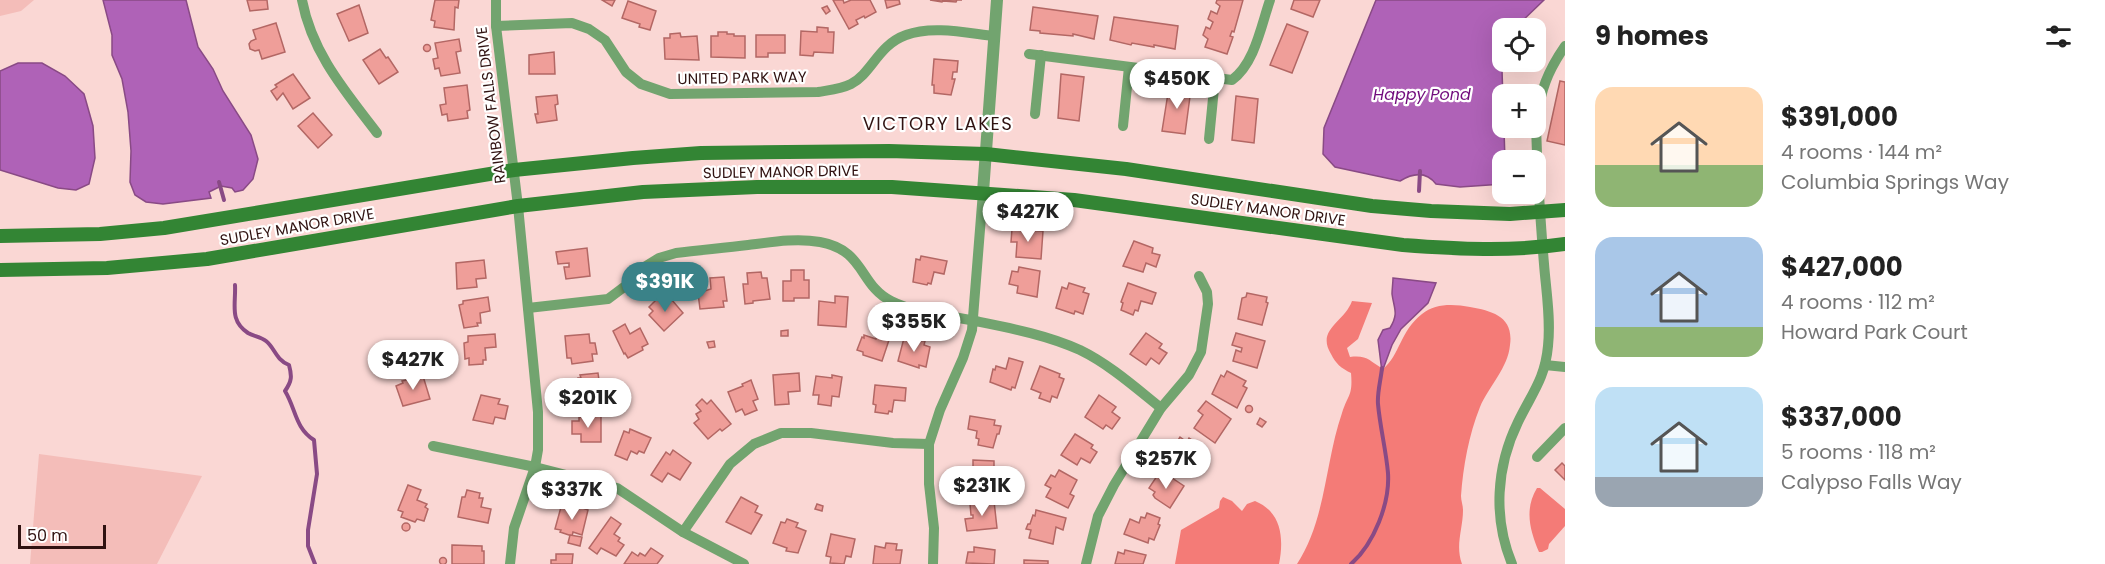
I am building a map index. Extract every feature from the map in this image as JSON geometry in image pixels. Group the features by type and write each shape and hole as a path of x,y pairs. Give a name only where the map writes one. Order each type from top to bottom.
{"main road":[{"name":"SUDLEY MANOR DRIVE","path":"0,236 100,234 164,228 514,170 701,153 889,151 986,154 1126,169 1372,206 1510,214 1565,210"},
{"name":"SUDLEY MANOR DRIVE","path":"0,270 106,268 207,259 519,206 642,192 757,187 892,187 1074,200 1403,246 1453,249 1542,248 1565,244"}],"street":[{"path":"302,0 310,32 326,65 340,87 377,133"},
{"name":"RAINBOW FALLS DRIVE","path":"496,0 496,26 519,206 538,412 538,450 514,528 510,564"},
{"path":"933,564 934,528 929,484 929,444 940,410 963,358 974,321 997,0"},
{"path":"1029,54 1232,80 1242,72 1251,54 1270,0"},
{"name":"UNITED PARK WAY","path":"496,26 572,23 589,29 605,40 626,72 641,84 670,94 818,92 837,89 850,85 864,74 882,50 894,40 907,34 946,31 994,36"},
{"path":"1512,564 1504,542 1501,521 1499,499 1502,470 1519,421 1538,387 1545,365 1548,344 1536,122 1541,90 1552,65 1565,46"},
{"path":"1035,114 1041,55"},
{"path":"1123,126 1130,67"},
{"path":"1209,139 1215,78"},
{"path":"528,308 608,299 646,266 659,258 676,253 794,239 822,242 853,257 874,288 890,301 916,310 1049,338 1081,351 1122,377 1161,408"},
{"path":"1086,564 1098,516 1114,485 1161,408 1190,375 1201,352 1208,304 1207,292 1199,276"},
{"path":"1545,365 1565,367"},
{"path":"1537,457 1565,428"},
{"path":"683,532 730,464 754,444 782,433 811,433 893,443 929,444"},
{"path":"433,446 534,467 617,488 683,532 744,564"}],"shaded area":[{"path":"0,0 34,0 21,11 0,16"},
{"path":"1352,301 1372,303 1358,339 1347,348 1350,357 1365,358 1383,369 1393,357 1409,328 1422,314 1433,308 1458,305 1487,311 1500,317 1509,328 1509,353 1480,407 1467,451 1461,496 1463,517 1459,550 1462,564 1297,564 1307,547 1320,510 1336,432 1351,391 1351,373 1335,360 1327,345 1327,338"},
{"path":"39,454 202,476 157,564 30,564"},
{"path":"1537,488 1540,488 1565,509 1565,526 1549,544 1548,549 1542,552 1539,552 1536,544 1530,520 1531,504"},
{"path":"1223,497 1232,501 1242,511 1247,504 1255,501 1271,512 1276,519 1281,536 1279,564 1175,564 1181,530 1219,508"}],"water":[{"path":"103,0 186,0 198,47 251,135 258,159 253,179 243,190 235,192 232,188 221,186 209,192 211,198 163,204 146,202 135,195 130,182 131,151 128,112 122,79 112,55 112,35"},
{"name":"Happy Pond","path":"1376,0 1544,0 1525,18 1492,18 1492,72 1502,72 1502,84 1492,84 1492,138 1504,138 1505,150 1492,150 1492,185 1460,187 1436,184 1424,175 1410,176 1400,181 1335,167 1323,154 1324,128"},
{"path":"18,63 42,63 65,76 84,94 93,126 95,158 89,184 76,190 58,188 0,170 0,71"},
{"path":"1393,278 1436,283 1428,303 1401,329 1382,372 1378,340 1383,330 1390,328 1394,318"}],"building":[{"path":"247,0 267,0 268,9 250,11"},
{"path":"435,0 459,0 458,8 455,7 454,30 434,27 435,21 431,20"},
{"path":"602,0 615,0 612,6"},
{"path":"833,0 843,0 844,3 851,0 870,0 876,12 856,20 858,24 849,29"},
{"path":"885,0 899,0 900,4 887,8"},
{"path":"930,0 957,0 956,2 942,2"},
{"path":"1217,0 1243,0 1234,32 1232,31 1230,36 1233,37 1227,54 1205,47 1208,39 1203,35 1206,27 1210,29 1213,22 1208,19 1211,11 1217,14 1220,6 1216,3"},
{"path":"1294,0 1320,0 1313,17 1291,9"},
{"path":"628,1 656,11 650,30 622,18"},
{"path":"359,5 368,33 349,41 337,14"},
{"path":"827,6 830,11 826,14 822,8"},
{"path":"1033,7 1098,16 1094,39 1073,34 1073,36 1040,33 1040,31 1030,30"},
{"path":"1114,17 1178,26 1175,49 1132,43 1131,45 1110,40"},
{"path":"276,23 285,52 262,59 259,50 250,49 249,44 256,39 253,30"},
{"path":"1287,24 1308,32 1292,73 1270,65"},
{"path":"817,27 828,28 828,32 834,32 833,53 814,52 813,56 800,55 801,31 817,32"},
{"path":"718,32 745,36 745,58 711,57 711,36 718,36"},
{"path":"680,33 681,37 697,36 699,60 665,59 664,38 670,38 670,34"},
{"path":"756,35 785,35 785,53 768,53 768,57 756,57"},
{"path":"459,39 461,51 456,52 460,73 441,76 439,68 435,69 433,59 438,58 435,43"},
{"path":"427,45 430,48 427,51 424,48"},
{"path":"380,49 398,72 379,84 363,60"},
{"path":"554,52 555,74 529,74 529,55"},
{"path":"934,59 958,61 957,72 953,72 952,79 955,79 951,95 934,93 934,85 932,85"},
{"path":"293,74 310,98 293,109 283,93 277,100 271,91 277,87 275,85"},
{"path":"1061,74 1084,77 1079,121 1058,118"},
{"path":"1560,81 1565,82 1565,145 1547,141"},
{"path":"467,85 470,110 467,111 468,118 448,121 447,114 442,115 440,105 446,104 444,88"},
{"path":"1169,87 1191,89 1185,134 1162,131"},
{"path":"557,95 558,104 555,105 557,120 537,123 536,97"},
{"path":"1236,96 1258,99 1254,143 1232,140"},
{"path":"313,113 332,135 318,148 298,126"},
{"path":"1012,229 1043,231 1041,259 1016,257 1017,242 1011,242"},
{"path":"1134,241 1153,248 1152,253 1160,255 1156,267 1146,263 1143,272 1123,266"},
{"path":"587,248 590,276 566,279 564,267 569,267 569,263 558,264 556,252"},
{"path":"921,256 947,261 944,274 934,272 931,284 913,282 916,259 920,260"},
{"path":"484,260 486,278 476,279 477,287 457,289 456,263"},
{"path":"1019,267 1040,271 1037,297 1017,293 1018,286 1009,284 1012,271 1018,272"},
{"path":"791,270 804,270 804,280 809,280 809,298 783,301 783,281 791,281"},
{"path":"761,272 762,278 767,278 770,299 745,304 743,284 748,284 747,273"},
{"path":"724,277 727,301 723,301 724,307 700,309 698,293 711,289 710,278"},
{"path":"1069,283 1085,288 1083,292 1089,294 1083,314 1075,311 1074,314 1056,308 1062,287 1067,289"},
{"path":"1128,283 1156,293 1152,304 1141,301 1138,311 1135,310 1133,315 1121,310 1123,303 1121,302"},
{"path":"1247,293 1267,297 1266,302 1268,303 1262,325 1238,319 1242,298 1246,297"},
{"path":"835,296 848,297 846,327 818,325 819,301 835,303"},
{"path":"488,297 490,311 480,313 481,323 477,323 478,326 464,328 459,305 463,304 463,301"},
{"path":"659,297 667,305 672,300 683,313 664,331 649,315 653,311 649,307"},
{"path":"625,324 630,334 640,328 648,344 642,347 643,350 628,358 613,331"},
{"path":"880,327 892,331 882,361 863,355 863,352 857,350 864,335 876,339"},
{"path":"788,330 788,336 781,336 781,331"},
{"path":"1146,333 1162,344 1159,348 1167,353 1159,364 1151,358 1146,365 1130,354"},
{"path":"1236,333 1265,341 1257,368 1233,361 1236,350 1241,352 1242,348 1232,345"},
{"path":"495,334 496,347 485,348 486,360 483,360 483,364 469,365 469,358 465,359 464,343 468,342 468,336"},
{"path":"589,334 590,343 595,343 597,354 592,354 593,361 572,364 571,358 567,358 565,336"},
{"path":"904,338 925,341 924,345 930,347 926,367 919,365 919,368 898,361"},
{"path":"714,341 715,347 709,348 707,342"},
{"path":"1009,358 1023,362 1015,388 1012,387 1011,390 990,382 993,369 995,370 996,366 1006,369"},
{"path":"1040,366 1060,374 1059,377 1064,379 1057,398 1052,396 1050,402 1039,398 1041,393 1031,389"},
{"path":"1227,371 1246,381 1243,386 1247,388 1237,408 1212,394 1221,375 1224,377"},
{"path":"598,373 601,395 596,396 597,401 571,404 569,390 579,389 580,375"},
{"path":"799,373 800,391 788,392 789,404 775,405 773,375"},
{"path":"832,375 842,377 839,397 832,396 831,406 818,404 819,395 813,395 816,376 832,378"},
{"path":"423,376 430,399 403,406 396,386 403,383 402,381"},
{"path":"751,380 758,399 753,401 757,410 745,415 742,409 736,412 728,392"},
{"path":"875,385 906,388 905,401 894,400 892,412 889,411 888,414 875,412 876,405 873,404"},
{"path":"481,395 500,399 498,404 508,406 505,419 495,417 493,424 473,420"},
{"path":"1099,395 1116,407 1112,412 1120,418 1112,429 1106,425 1103,429 1085,417"},
{"path":"702,399 707,404 711,400 731,424 722,431 720,429 708,439 694,423 699,419 696,414 701,411 696,405"},
{"path":"1206,401 1231,419 1215,443 1194,428 1203,415 1198,411"},
{"path":"1249,406 1252,409 1249,412 1246,409"},
{"path":"601,416 601,442 581,442 581,434 572,434 572,421 579,421 579,417"},
{"path":"970,416 995,420 994,425 1001,426 993,448 978,445 977,431 968,429"},
{"path":"1260,418 1266,422 1262,427 1257,424"},
{"path":"630,429 651,438 644,453 639,451 637,454 631,451 627,460 615,455 624,431 629,433"},
{"path":"1075,434 1093,445 1091,448 1097,452 1090,463 1081,458 1077,465 1061,455"},
{"path":"1180,437 1187,442 1189,438 1206,449 1193,472 1177,461 1181,454 1173,448"},
{"path":"673,450 691,463 680,480 668,473 662,482 651,475 666,452 670,455"},
{"path":"973,460 994,461 991,487 971,486 971,481 964,480 964,467 973,467"},
{"path":"1562,463 1565,466 1565,480 1555,470"},
{"path":"1059,470 1077,480 1070,494 1074,496 1068,508 1046,497 1051,488 1045,485 1051,475 1055,477"},
{"path":"1157,476 1165,482 1169,476 1184,486 1170,508 1155,498 1153,495 1155,492 1149,488"},
{"path":"408,485 421,490 417,500 427,504 425,507 428,509 424,521 417,519 415,522 401,517 403,512 398,510"},
{"path":"467,490 480,493 479,498 483,498 481,507 491,509 488,523 458,517 462,497 465,497"},
{"path":"741,497 758,506 755,512 762,515 751,534 726,522"},
{"path":"994,501 997,528 967,531 965,519 973,518 970,504"},
{"path":"817,504 823,506 822,511 815,509"},
{"path":"577,506 588,510 582,535 573,532 572,536 555,529 561,507 576,511"},
{"path":"1036,510 1066,518 1063,530 1056,527 1053,544 1029,538 1031,530 1026,529 1033,515 1035,516"},
{"path":"1147,513 1160,518 1158,524 1160,525 1154,540 1149,538 1148,543 1124,534 1130,519 1139,523 1141,517 1145,518"},
{"path":"611,517 621,524 614,534 624,545 616,556 601,548 597,554 589,548"},
{"path":"787,519 798,523 796,527 806,531 798,553 786,551 787,548 773,543 781,522 785,523"},
{"path":"406,523 410,527 406,531 402,527"},
{"path":"831,534 855,539 851,557 846,556 844,564 830,563 831,557 826,556"},
{"path":"570,535 582,537 580,546 568,543"},
{"path":"886,543 897,544 896,550 902,550 900,564 873,564 875,546 885,548"},
{"path":"452,545 482,546 484,564 452,564"},
{"path":"974,547 995,550 994,564 966,563 968,552 974,552"},
{"path":"651,548 663,556 657,564 624,564 632,552 638,556 640,553 645,556"},
{"path":"1125,550 1146,555 1143,564 1115,564 1118,552 1124,554"},
{"path":"556,554 573,554 572,564 551,564 551,560 556,560"},
{"path":"443,558 446,561 443,564 440,561"},
{"path":"1024,560 1048,561 1048,564 1024,564"}],"waterway":[{"path":"1419,191 1420,171"},
{"path":"219,182 224,200"},
{"path":"235,285 235,312 238,323 248,333 266,341 278,357 289,365 291,378 285,391 299,424 314,440 317,474 308,530 308,546 315,564"},
{"path":"1351,564 1367,546 1379,522 1388,485 1378,400 1382,368"}],"district":[{"name":"VICTORY LAKES","path":"938,124"}]}
